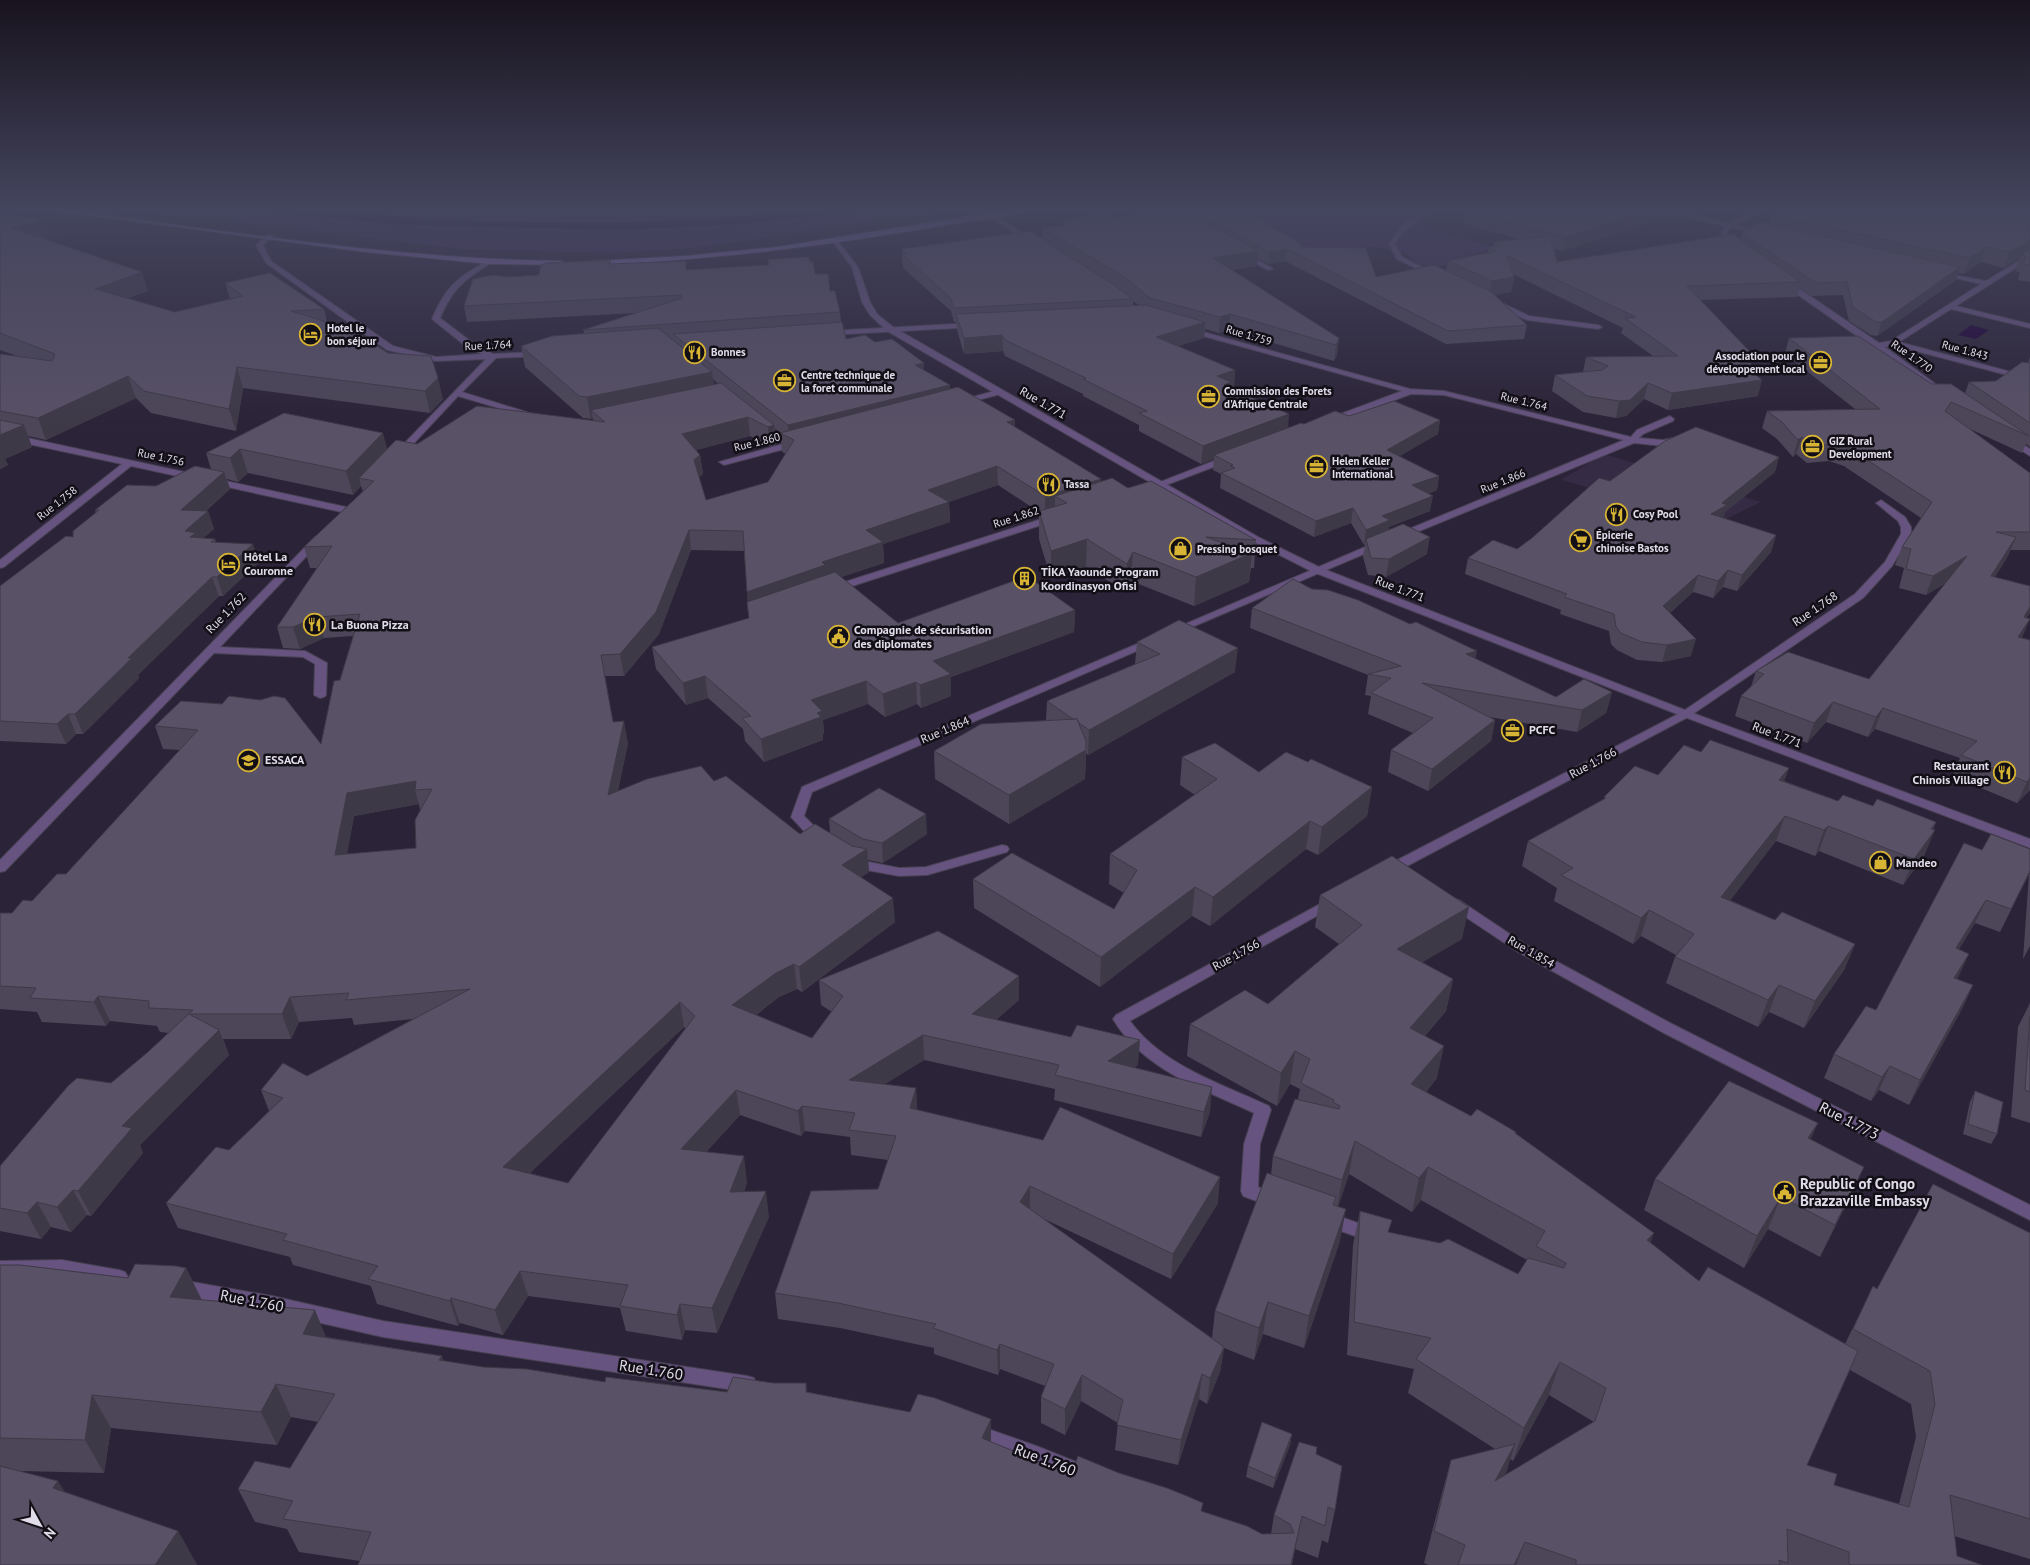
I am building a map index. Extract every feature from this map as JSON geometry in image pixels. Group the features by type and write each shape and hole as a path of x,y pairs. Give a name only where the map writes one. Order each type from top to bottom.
{"street":[{"name":"Rue 1.764","path":"294,281 383,345 398,350 436,359 550,353"},
{"path":"394,459 493,357 466,342 436,319 436,313 459,281"},
{"name":"Rue 1.771","path":"859,281 866,302 874,315 890,329 1257,540 1317,570 1686,714 2030,844"},
{"path":"1783,281 1878,346"},
{"path":"1978,281 1987,283"},
{"name":"Rue 1.770","path":"1878,346 1893,343 1990,281"},
{"path":"1492,302 1527,318 1598,327"},
{"path":"1950,307 2030,326"},
{"path":"821,334 978,325"},
{"name":"Rue 1.759","path":"1181,327 1410,391"},
{"name":"Rue 1.843","path":"1893,343 2030,379"},
{"name":"Rue 1.770","path":"1878,346 1942,391"},
{"name":"Rue 1.764","path":"1410,391 1444,393 1633,440"},
{"path":"1318,425 1410,391"},
{"path":"950,404 998,392"},
{"path":"456,393 544,419"},
{"path":"1633,440 1640,432 1670,419"},
{"name":"Rue 1.756","path":"0,435 346,509"},
{"path":"2006,436 2030,453"},
{"name":"Rue 1.866","path":"1317,570 1633,440 1663,444 1686,438"},
{"path":"779,440 787,446"},
{"name":"Rue 1.860","path":"724,462 806,441"},
{"path":"1142,490 1234,456"},
{"name":"Rue 1.758","path":"0,565 130,462"},
{"name":"Rue 1.768","path":"1686,714 1859,596 1881,575 1906,536 1906,527 1900,517 1881,503"},
{"name":"Rue 1.862","path":"824,592 1068,514"},
{"name":"Rue 1.762","path":"0,868 326,531"},
{"name":"Rue 1.864","path":"832,847 817,839 797,817 806,790 1317,570"},
{"path":"210,650 306,654 321,663 320,695"},
{"name":"Rue 1.766","path":"1376,878 1686,714"},
{"path":"846,856 860,865 899,872 927,871 1002,849"},
{"path":"1401,864 1416,874"},
{"name":"Rue 1.854","path":"1445,896 1474,918 1523,949 1667,1028"},
{"name":"Rue 1.766","path":"1285,1204 1250,1191 1252,1144 1263,1110 1169,1066 1136,1040 1121,1019 1342,897"},
{"name":"Rue 1.773","path":"1667,1028 2030,1213"},
{"path":"1312,1214 1366,1233"},
{"path":"0,1268 62,1267 138,1281"},
{"name":"Rue 1.760","path":"167,1286 272,1304 383,1329 760,1387"},
{"name":"Rue 1.760","path":"965,1430 1039,1456 1101,1482"}],"shaded area":[{"path":"1971,325 1989,330 1976,339 1958,335"},
{"path":"1604,454 1761,502 1708,528 1622,497 1561,480"}],"building":[{"path":"0,281 117,281 95,289 175,312 243,296 225,283 234,281 282,281 324,309 291,311 353,330 388,353 431,356 438,378 425,391 237,367 229,409 144,391 128,376 38,418 0,411 0,354 52,361 55,354 0,333"},
{"path":"472,281 829,281 830,291 835,291 840,312 583,330 682,298 681,295 464,306"},
{"path":"932,281 1108,281 1133,299 954,308 950,297"},
{"path":"1129,281 1249,281 1339,338 1336,345 1230,314 1220,317 1150,298"},
{"path":"1350,281 1469,281 1490,291 1527,325 1448,331"},
{"path":"1560,281 1801,282 1687,286 1753,355 1733,356 1762,380 1672,393 1648,383 1630,400 1619,401 1587,396 1555,375 1602,370 1608,366 1586,357 1678,356 1625,318 1636,317"},
{"path":"1813,281 1940,281 1882,322 1876,322 1853,307 1847,282 1816,283"},
{"path":"1146,305 1205,322 1156,337 1235,370 1217,376 1231,382 1224,385 1289,414 1203,446 1139,413 1147,411 1083,379 1086,378 1005,340 1002,335 964,338 956,314"},
{"path":"842,322 846,339 865,335 875,342 892,339 924,363 915,365 950,385 788,425 673,334"},
{"path":"658,328 712,372 587,397 579,396 521,346 552,336"},
{"path":"1858,336 1932,384 1951,384 2029,436 1951,402 1945,411 2030,473 2030,532 1996,532 2016,537 1991,576 2030,586 2030,607 2024,617 2030,619 2018,637 2030,640 2030,778 2027,782 1961,755 1977,741 1883,708 1876,717 1833,702 1814,723 1741,696 1764,674 1756,671 1788,652 1869,679 1967,556 1933,576 1906,569 1911,549 1902,547 1932,502 1850,449 1835,444 1813,446 1802,437 1798,440 1782,422 1767,411 1880,409 1789,338"},
{"path":"2022,362 2030,363 2030,423 1969,382 1996,381"},
{"path":"721,383 774,425 768,427 748,417 682,434 700,455 694,460 706,500 768,482 794,440 780,433 958,387 1015,420 1007,422 1101,479 1045,496 997,466 928,490 949,502 866,530 883,542 822,562 825,565 747,592 743,531 689,530 656,612 620,654 601,655 613,722 624,721 608,795 647,779 701,766 714,781 726,776 800,834 815,824 852,846 867,849 842,865 893,898 799,967 794,964 776,973 732,1005 812,1038 843,996 819,980 938,931 1019,976 972,1014 1071,1037 1077,1025 1140,1040 1108,1061 1212,1087 1204,1112 1055,1075 1059,1065 923,1035 849,1080 916,1088 910,1108 1043,1140 1060,1107 1220,1177 1173,1254 1030,1186 1020,1202 1224,1347 1210,1378 1202,1374 1181,1440 1117,1425 1123,1400 1082,1375 1065,1409 1041,1397 1054,1364 1000,1344 997,1350 933,1328 936,1324 838,1303 775,1293 811,1191 878,1189 896,1136 849,1130 855,1113 802,1106 798,1111 736,1090 681,1149 744,1156 730,1192 766,1191 712,1308 680,1304 677,1315 620,1306 628,1285 520,1271 495,1310 451,1298 450,1301 368,1279 378,1266 283,1240 287,1234 166,1203 216,1147 229,1150 283,1098 261,1090 283,1063 307,1076 470,989 346,1000 349,993 290,997 282,1014 189,1014 219,1030 122,1126 132,1128 78,1191 73,1190 57,1207 37,1202 27,1213 0,1208 0,1166 68,1086 77,1078 111,1083 193,1010 149,1008 149,1001 98,996 94,1002 30,998 36,988 0,986 0,913 12,913 23,900 32,901 57,874 66,874 198,730 155,726 181,701 222,704 229,696 260,700 274,696 285,698 321,744 334,681 340,680 360,614 317,617 293,627 277,627 332,546 304,547 374,481 359,478 396,440 417,444 477,406 605,422 591,410","holes":["416,781 415,790 432,789 415,820 416,848 335,855 347,793","680,1002 695,1016 568,1183 503,1167"]},
{"path":"1394,401 1440,420 1387,450 1439,476 1412,485 1433,496 1382,516 1390,520 1366,530 1353,508 1316,521 1221,473 1235,468 1214,455 1301,423 1304,424 1335,411 1349,416"},
{"path":"284,413 383,433 346,471 240,449 230,458 206,453"},
{"path":"0,420 24,425 0,435"},
{"path":"1696,427 1779,457 1722,503 1727,505 1711,514 1776,535 1742,575 1728,570 1718,581 1698,575 1663,606 1696,639 1667,645 1642,642 1621,633 1616,627 1614,614 1564,597 1567,594 1468,558 1493,540 1517,549 1532,538 1599,478 1610,481 1665,441"},
{"path":"195,466 224,472 181,510 208,511 185,531 196,533 190,537 215,539 211,542 253,544 217,577 212,577 128,658 132,658 75,714 68,714 57,724 0,721 0,586 66,536 73,537 73,531 99,510 95,510 127,485 156,486"},
{"path":"1112,478 1128,488 1151,481 1256,540 1206,537 1252,553 1196,577 1133,552 1127,564 1087,539 1051,551 1039,511 1067,503 1055,496"},
{"path":"1403,524 1430,537 1389,559 1371,558 1366,539"},
{"path":"835,572 898,623 1027,576 1075,610 933,661 951,674 920,685 916,682 883,694 866,681 811,700 822,711 817,713 821,717 761,739 742,718 751,716 705,676 683,683 652,647 749,618 747,602"},
{"path":"1293,579 1312,589 1328,590 1358,600 1410,624 1416,622 1477,651 1466,654 1556,697 1584,679 1612,692 1582,710 1422,683 1495,720 1432,769 1391,750 1433,718 1371,693 1391,678 1368,674 1401,666 1252,608"},
{"path":"1179,620 1238,648 1089,730 1079,723 1077,719 1073,719 1047,701 1160,654 1137,642"},
{"path":"1077,719 1086,741 1086,750 1009,795 934,751 981,724"},
{"path":"1710,740 1789,768 1779,780 1838,801 1843,795 1873,806 1877,799 1936,822 1931,829 1935,830 1914,859 1828,826 1824,830 1785,816 1721,897 1775,920 1782,912 1855,944 1815,1001 1779,985 1768,1000 1675,957 1694,934 1649,910 1641,918 1561,875 1573,868 1528,841 1606,798 1604,797 1635,766 1658,775 1684,745 1701,752"},
{"path":"1215,743 1259,772 1286,752 1308,762 1311,759 1372,787 1322,827 1310,821 1213,897 1195,887 1101,957 973,879 1012,853 1114,909 1137,870 1110,854 1217,779 1182,757"},
{"path":"879,788 926,814 882,843 863,839 829,819"},
{"path":"1991,834 2030,849 2030,871 2011,909 1986,900 1956,948 1969,954 1954,978 1973,985 1920,1080 1890,1066 1882,1077 1834,1054 1866,1006 1876,1010 1964,843 1982,850"},
{"path":"1392,856 1469,907 1397,949 1453,979 1410,1028 1444,1046 1411,1084 1471,1116 1477,1109 1516,1132 1654,1233 1647,1240 1699,1281 1708,1267 1858,1351 1807,1465 1837,1474 1834,1485 1909,1507 1935,1404 1930,1371 1853,1329 1873,1286 1877,1289 1933,1184 2030,1233 2030,1519 1950,1495 1957,1556 1982,1565 1852,1565 1849,1564 1849,1552 1787,1529 1788,1563 1779,1560 1780,1565 1576,1565 1576,1560 1525,1542 1514,1565 1458,1565 1465,1545 1434,1531 1451,1460 1515,1444 1495,1481 1595,1421 1606,1388 1560,1362 1524,1428 1416,1359 1431,1338 1354,1322 1360,1211 1392,1220 1388,1232 1440,1243 1448,1239 1518,1274 1528,1258 1564,1268 1566,1263 1536,1246 1545,1231 1428,1167 1419,1178 1355,1141 1342,1180 1273,1156 1295,1099 1339,1109 1340,1106 1333,1102 1334,1100 1301,1083 1310,1059 1295,1051 1281,1073 1190,1024 1245,990 1268,1004 1362,925 1320,895"},
{"path":"2030,1016 2030,1092 2025,1090"},
{"path":"1729,1081 1818,1123 1808,1138 1864,1167 1835,1225 1781,1197 1757,1236 1655,1179"},
{"path":"1975,1091 2003,1102 1997,1134 1968,1124"},
{"path":"1267,1173 1336,1197 1333,1205 1346,1209 1309,1316 1268,1302 1259,1328 1215,1311"},
{"path":"135,1264 186,1268 170,1297 315,1310 303,1334 442,1356 439,1360 483,1367 527,1369 605,1382 606,1377 727,1392 733,1377 773,1383 806,1383 806,1392 910,1412 918,1394 935,1398 991,1419 982,1438 1071,1475 1078,1456 1119,1473 1187,1496 1203,1503 1201,1511 1247,1526 1262,1534 1294,1533 1290,1524 1274,1515 1299,1442 1317,1447 1316,1454 1342,1466 1335,1510 1328,1507 1325,1526 1302,1516 1291,1565 358,1565 371,1532 283,1519 293,1501 238,1489 255,1461 290,1468 335,1394 276,1384 261,1412 92,1395 85,1440 0,1438 0,1265 20,1265 128,1278"},
{"path":"1262,1422 1292,1434 1275,1478 1248,1466"},
{"path":"0,1466 58,1481 53,1488 178,1531 155,1565 0,1565"}],"place":[{"name":"Hotel le bon séjour","path":"311,334"},
{"name":"Bonnes","path":"695,352"},
{"name":"Association pour le développement local","path":"1821,362"},
{"name":"Centre technique de la foret communale","path":"785,381"},
{"name":"Commission des Forets d'Afrique Centrale","path":"1208,397"},
{"name":"GIZ Rural Development","path":"1813,447"},
{"name":"Helen Keller International","path":"1316,467"},
{"name":"Tassa","path":"1048,484"},
{"name":"Cosy Pool","path":"1617,514"},
{"name":"Épicerie chinoise Bastos","path":"1580,541"},
{"name":"Pressing bosquet","path":"1181,549"},
{"name":"Hôtel La Couronne","path":"228,564"},
{"name":"TİKA Yaounde Program Koordinasyon Ofisi","path":"1025,579"},
{"name":"La Buona Pizza","path":"315,625"},
{"name":"Compagnie de sécurisation des diplomates","path":"838,637"},
{"name":"PCFC","path":"1513,730"},
{"name":"ESSACA","path":"249,760"},
{"name":"Restaurant Chinois Village","path":"2005,773"},
{"name":"Mandeo","path":"1880,863"},
{"name":"Republic of Congo Brazzaville Embassy","path":"1784,1193"}]}
